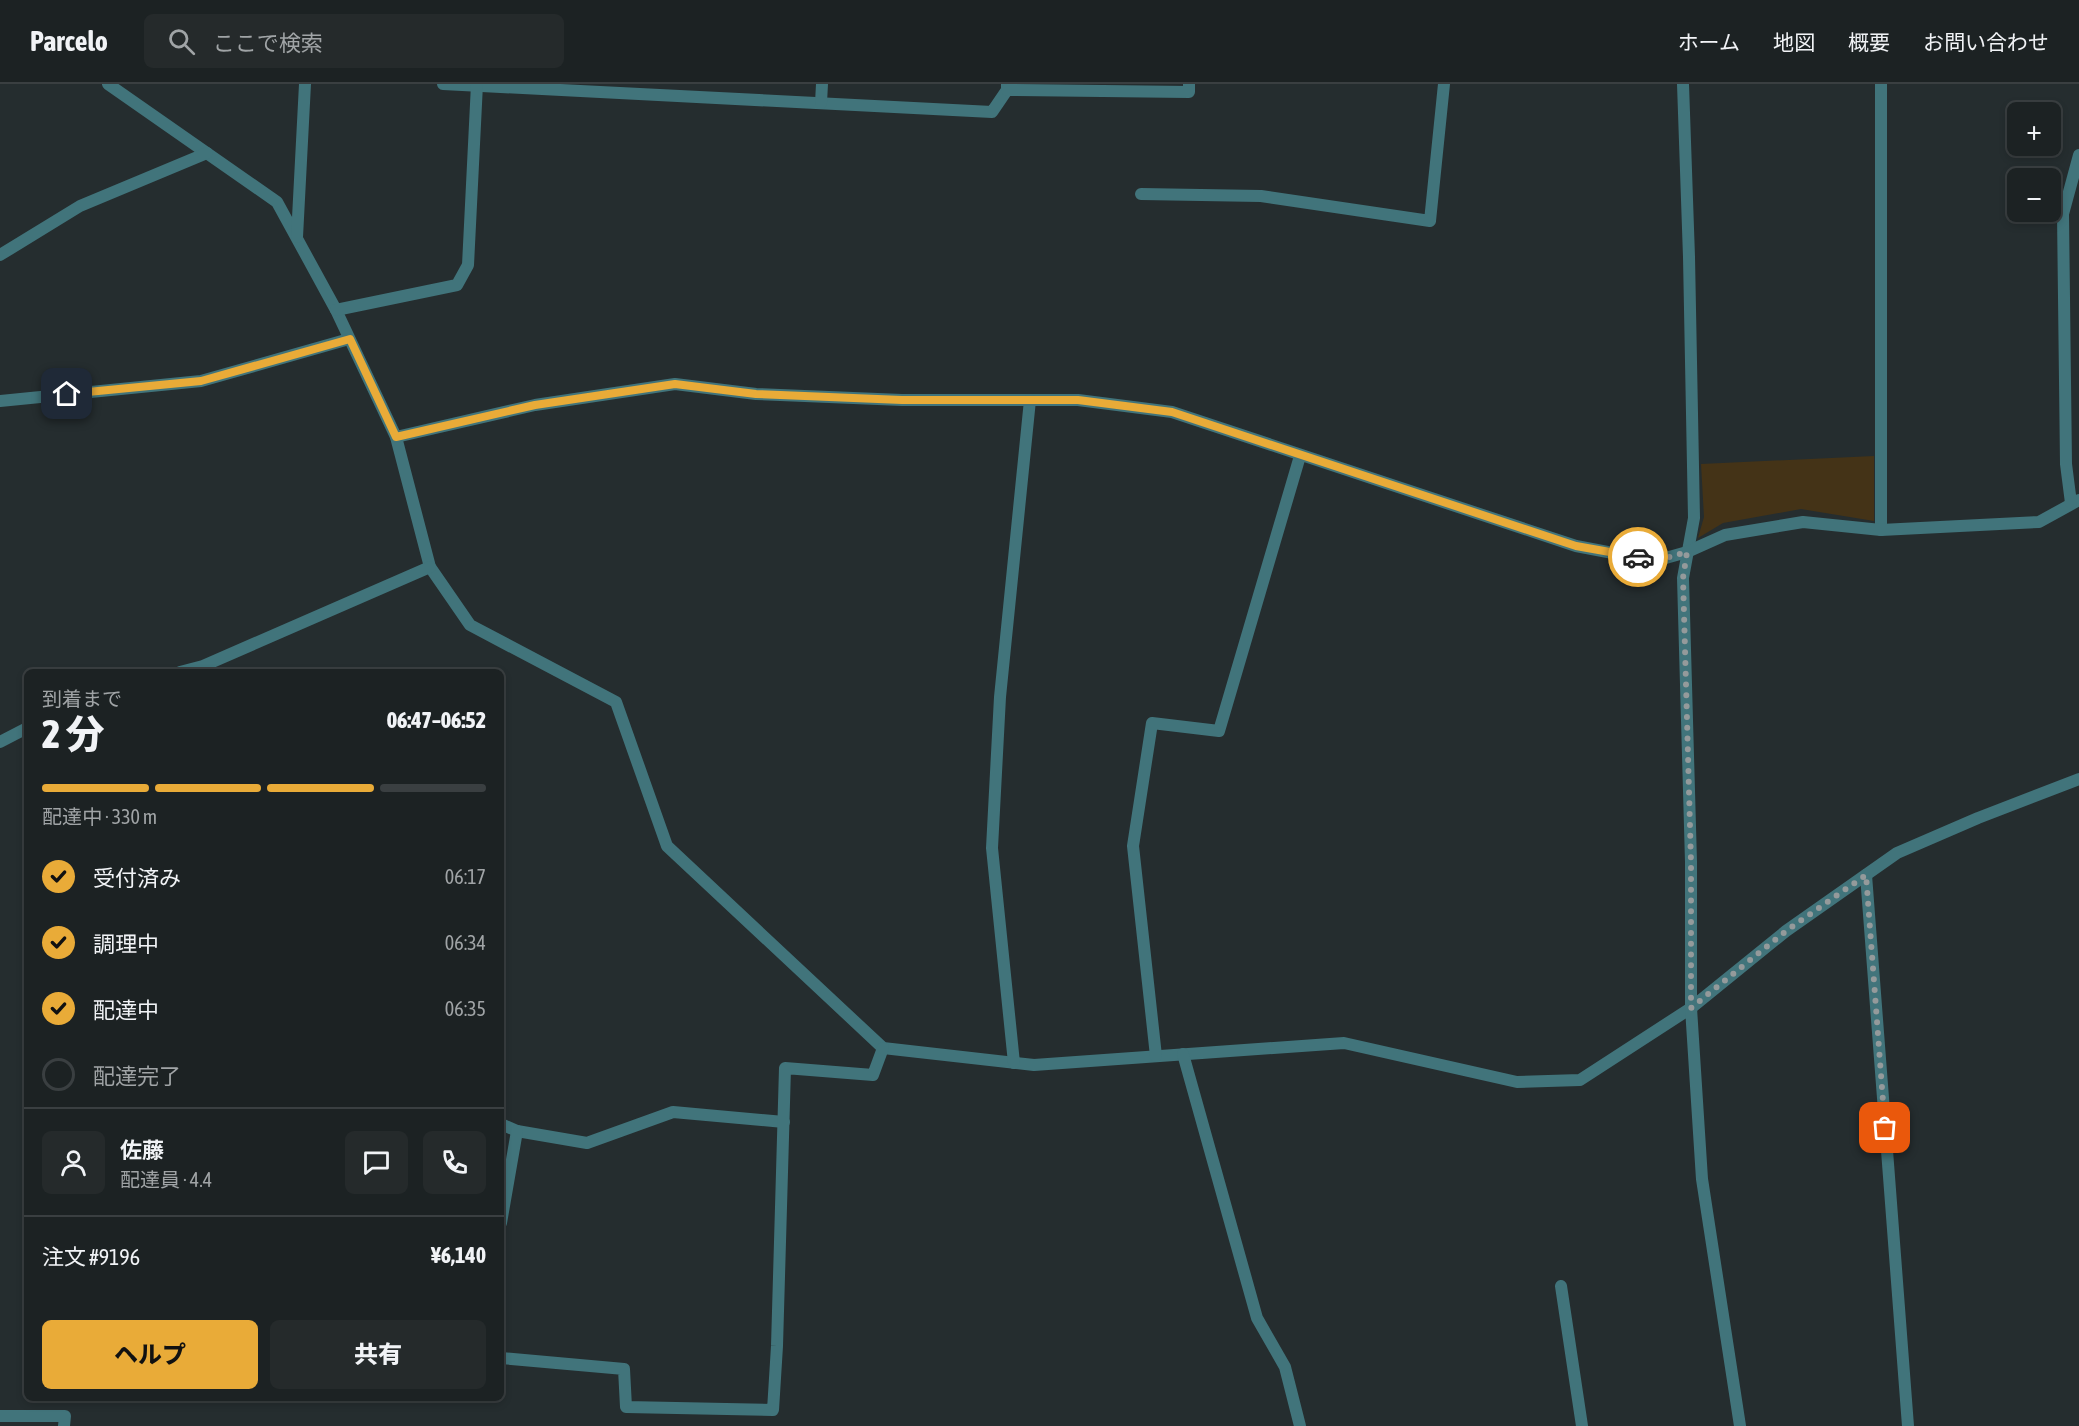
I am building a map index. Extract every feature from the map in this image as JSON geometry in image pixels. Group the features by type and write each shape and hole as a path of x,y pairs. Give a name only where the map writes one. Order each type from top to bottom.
{"street":[{"path":"108,84 277,202 336,310 396,437 430,567 470,626 616,702 667,846 883,1048 1034,1065 1344,1043 1517,1082 1580,1080 1691,1008 1786,931 1897,853 1978,818 2079,779"},
{"path":"297,238 305,84"},
{"path":"443,84 650,89 821,103 992,112 1007,87 1189,92 1189,84"},
{"path":"821,103 822,84"},
{"path":"1141,194 1261,196 1430,221 1444,84"},
{"path":"1683,84 1694,518 1683,578 1691,862 1691,1008 1702,1179 1740,1426"},
{"path":"1881,84 1881,530"},
{"path":"336,310 457,285 468,265 477,85"},
{"path":"0,255 80,206 207,153"},
{"path":"396,437 535,405 675,384 756,394 902,400 1078,400 1172,412 1576,546 1655,561 1687,552 1725,535 1803,522 1881,530 2039,522 2075,501 2066,464 2063,214 2079,155"},
{"path":"0,401 201,381 350,339"},
{"path":"1014,1063 992,848 1000,697 1030,400"},
{"path":"1156,1056 1133,846 1152,723 1219,731 1300,456"},
{"path":"192,669 430,567"},
{"path":"0,742 24,730"},
{"path":"1866,875 1908,1426"},
{"path":"504,1358 624,1369 626,1407 773,1410 785,1068 873,1075 883,1048"},
{"path":"1183,1054 1257,1318 1285,1367 1300,1426"},
{"path":"504,1125 517,1131 587,1143 672,1112 784,1122"},
{"path":"504,1206 517,1131"},
{"path":"1561,1286 1582,1426"},
{"path":"0,1416 65,1416 64,1426"}],"shaded area":[{"path":"1874,456 1874,521 1801,509 1723,523 1698,538 1704,517 1701,464"}],"way so far":[{"path":"1638,557 1655,561 1687,552 1683,578 1691,862 1691,1008 1786,931 1866,875 1885,1128"}],"route":[{"path":"67,394 201,381 350,339 396,437 535,405 675,384 756,394 902,400 1078,400 1172,412 1576,546 1638,557"}]}
